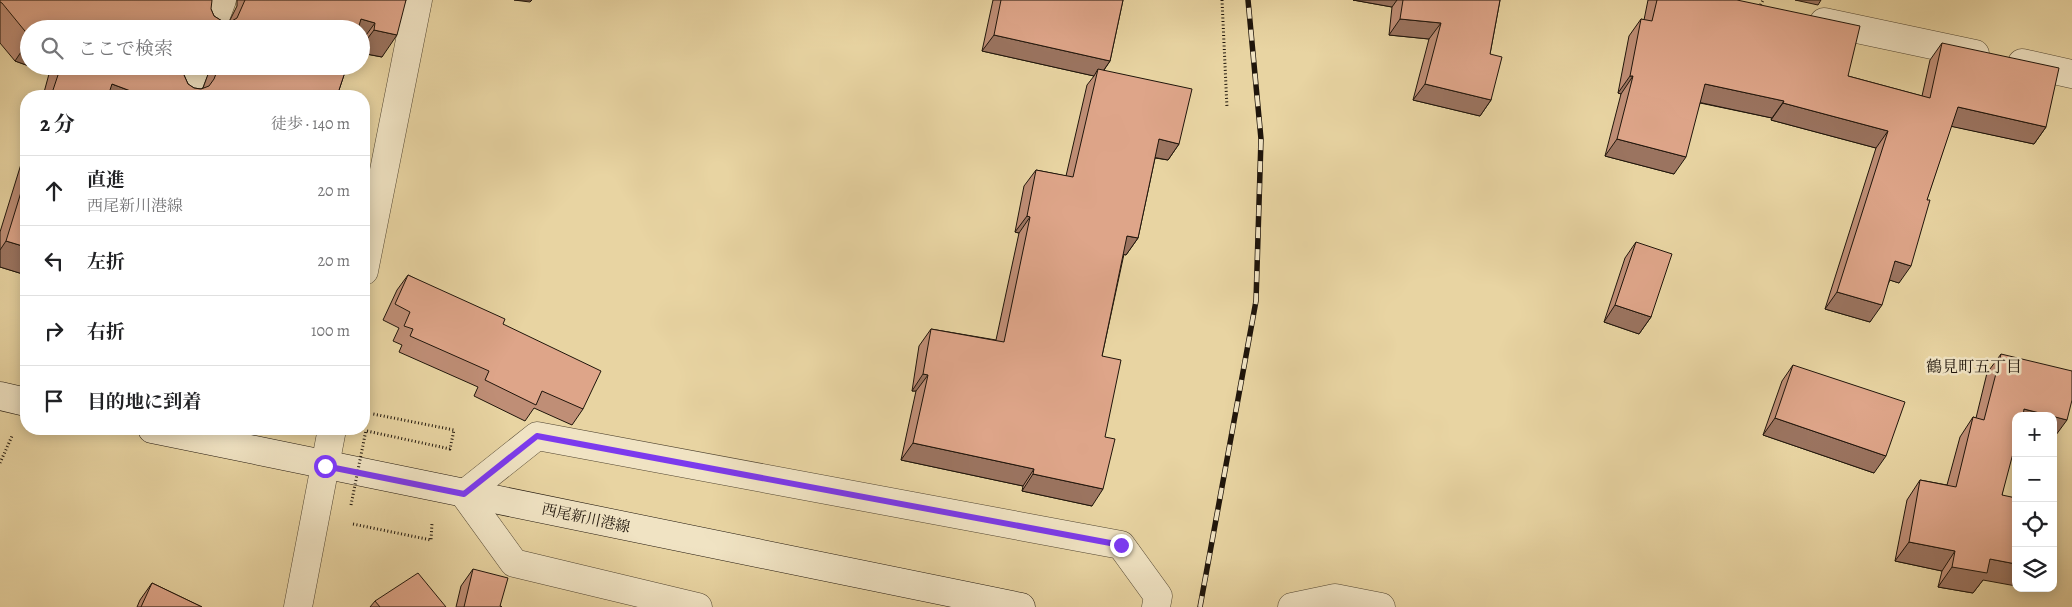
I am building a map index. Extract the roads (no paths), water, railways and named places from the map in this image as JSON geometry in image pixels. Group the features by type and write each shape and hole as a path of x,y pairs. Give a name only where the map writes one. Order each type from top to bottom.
{"street":[{"path":"214,20 222,0"},
{"path":"370,241 418,0"},
{"path":"1761,4 2072,74"},
{"path":"186,90 192,75"},
{"path":"0,396 20,401"},
{"name":"西尾新川港線","path":"180,435 1021,607"},
{"path":"298,607 331,435"},
{"path":"698,607 514,563 464,494 537,436 1121,545 1158,596 1156,607"},
{"path":"1292,607 1335,598 1381,607"}],"railway":[{"path":"1200,607 1256,301 1261,139 1248,0"}],"district":[{"name":"鶴見町五丁目","path":"1974,366"}]}
